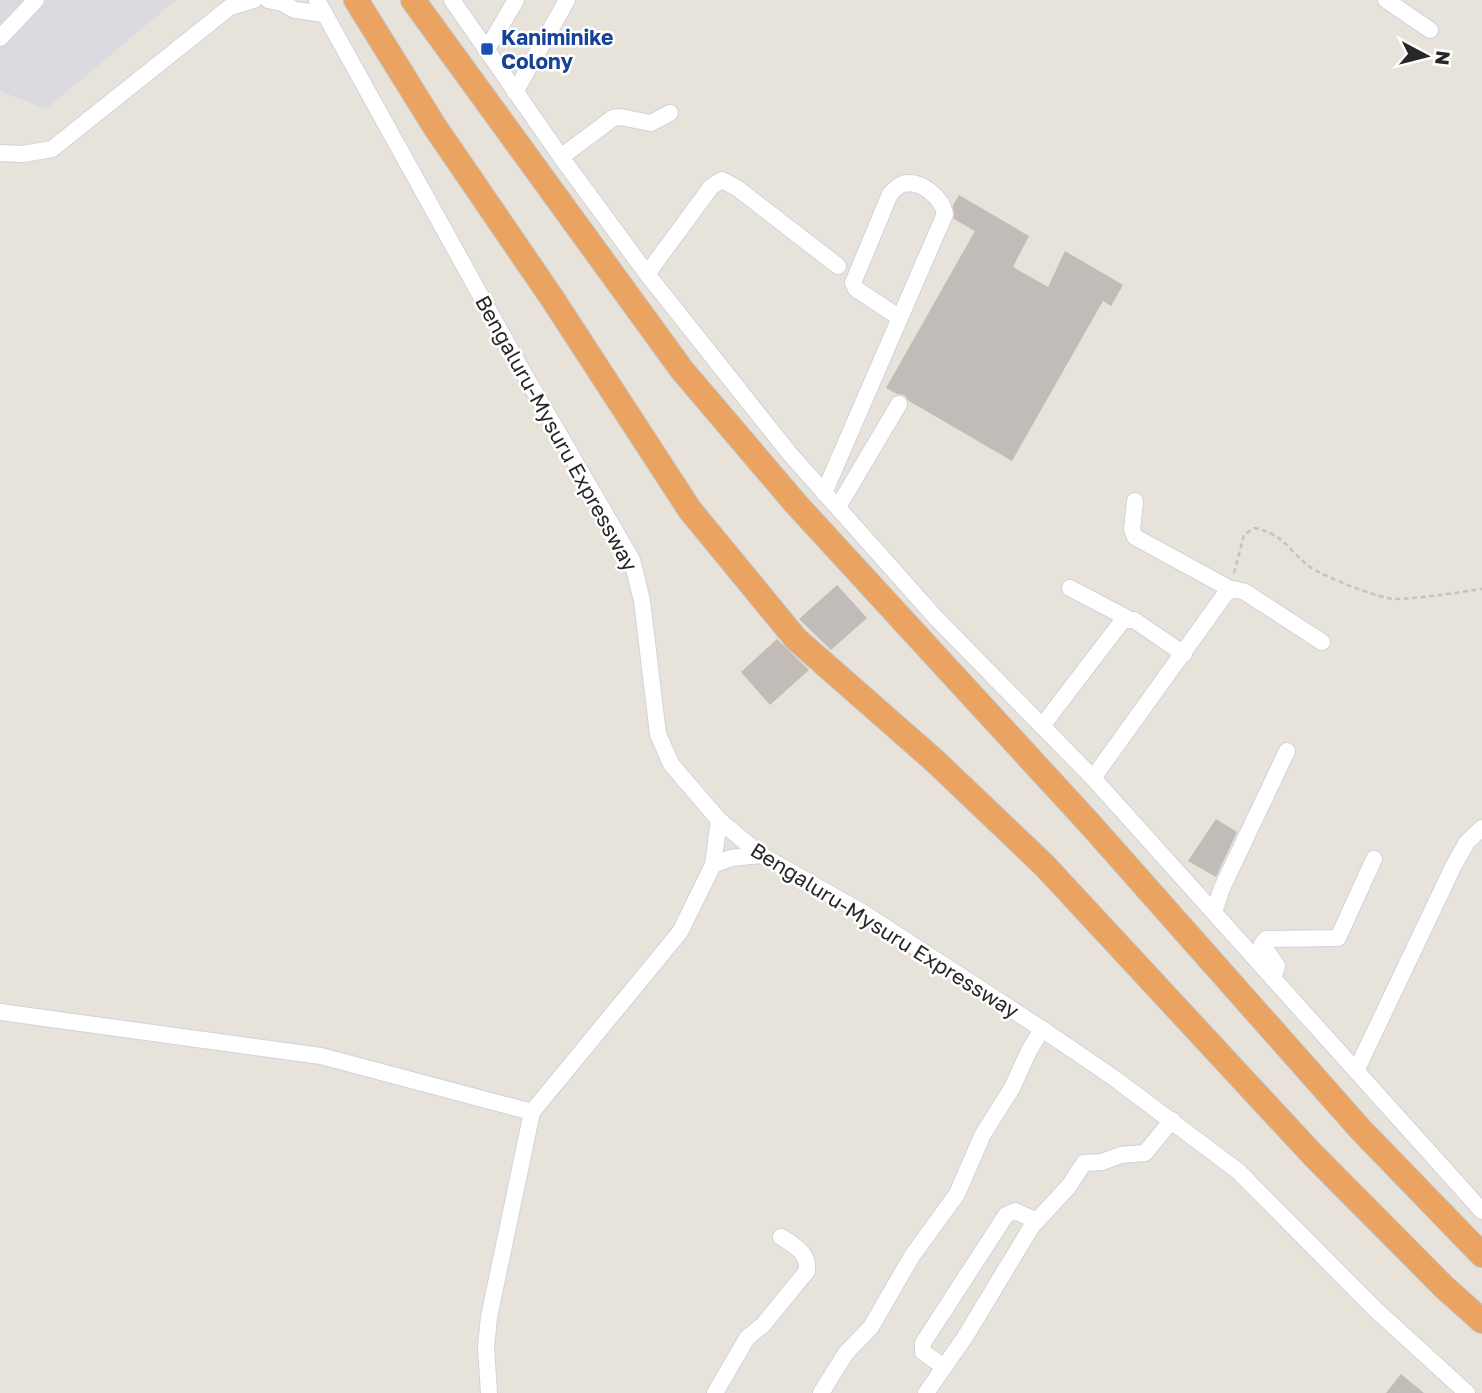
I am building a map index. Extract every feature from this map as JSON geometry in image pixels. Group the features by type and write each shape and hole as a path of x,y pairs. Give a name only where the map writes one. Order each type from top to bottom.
{"highway":[{"path":"356,0 435,127 552,298 690,510 796,639 936,762 1045,866 1312,1155 1444,1287 1482,1321"},
{"path":"413,0 682,370 796,504 1090,824 1362,1130 1482,1255"}],"street":[{"path":"0,38 36,0"},
{"path":"0,153 23,154 52,149 230,7 254,0"},
{"path":"268,0 295,10 321,7"},
{"path":"452,0 561,157 647,274 790,454 936,618 1093,778 1482,1211"},
{"path":"487,48 516,0"},
{"path":"515,92 567,0"},
{"path":"1386,0 1430,30"},
{"name":"Bengaluru-Mysuru Expressway","path":"321,7 519,365 632,560 642,601 658,734 671,764 719,820 761,855 862,912 1042,1029 1172,1120 1238,1171 1447,1386 1467,1393"},
{"path":"561,157 617,117 651,123 670,113"},
{"path":"647,274 711,187 722,180 737,188 838,266"},
{"path":"824,493 900,318 945,214 943,205 936,196 918,184 906,183 890,194 853,283 856,289 900,318"},
{"path":"838,507 899,404"},
{"path":"1135,501 1132,529 1135,537 1231,590 1245,592 1322,642"},
{"path":"1070,588 1134,620 1184,654"},
{"path":"1093,778 1226,593 1231,590"},
{"path":"1042,726 1126,618"},
{"path":"1214,912 1222,888 1287,751"},
{"path":"489,1393 486,1347 489,1317 532,1112 680,932 713,865 719,820"},
{"path":"1356,1071 1454,865 1467,842 1482,828"},
{"path":"713,865 731,858 761,855"},
{"path":"1273,979 1277,966 1262,941 1338,938 1374,859"},
{"path":"0,1012 321,1056 532,1112"},
{"path":"821,1393 846,1353 872,1327 912,1256 957,1194 983,1134 1012,1088 1028,1051 1042,1029"},
{"path":"926,1393 1037,1221 1069,1186 1084,1163 1145,1153 1172,1120"},
{"path":"944,1367 923,1352 923,1343 1006,1215 1015,1211 1037,1221"},
{"path":"715,1393 747,1338 763,1325 807,1271 806,1258 798,1248 781,1237"}],"path":[{"path":"1231,590 1244,534 1254,528 1276,534 1318,572 1378,596 1395,599 1482,589"}],"shaded area":[{"path":"0,0 176,0 46,109 0,91"}],"building":[{"path":"959,195 1029,236 1013,267 1048,287 1065,251 1123,285 1111,306 1103,301 1012,461 909,401 904,395 886,388 975,231 954,219 953,205"},
{"path":"837,585 867,618 831,650 799,619"},
{"path":"777,639 809,670 770,705 741,672"},
{"path":"1216,819 1237,832 1216,877 1188,861"},
{"path":"1401,1374 1424,1393 1386,1393"}],"place":[{"name":"Kaniminike Colony","path":"487,49"}]}
